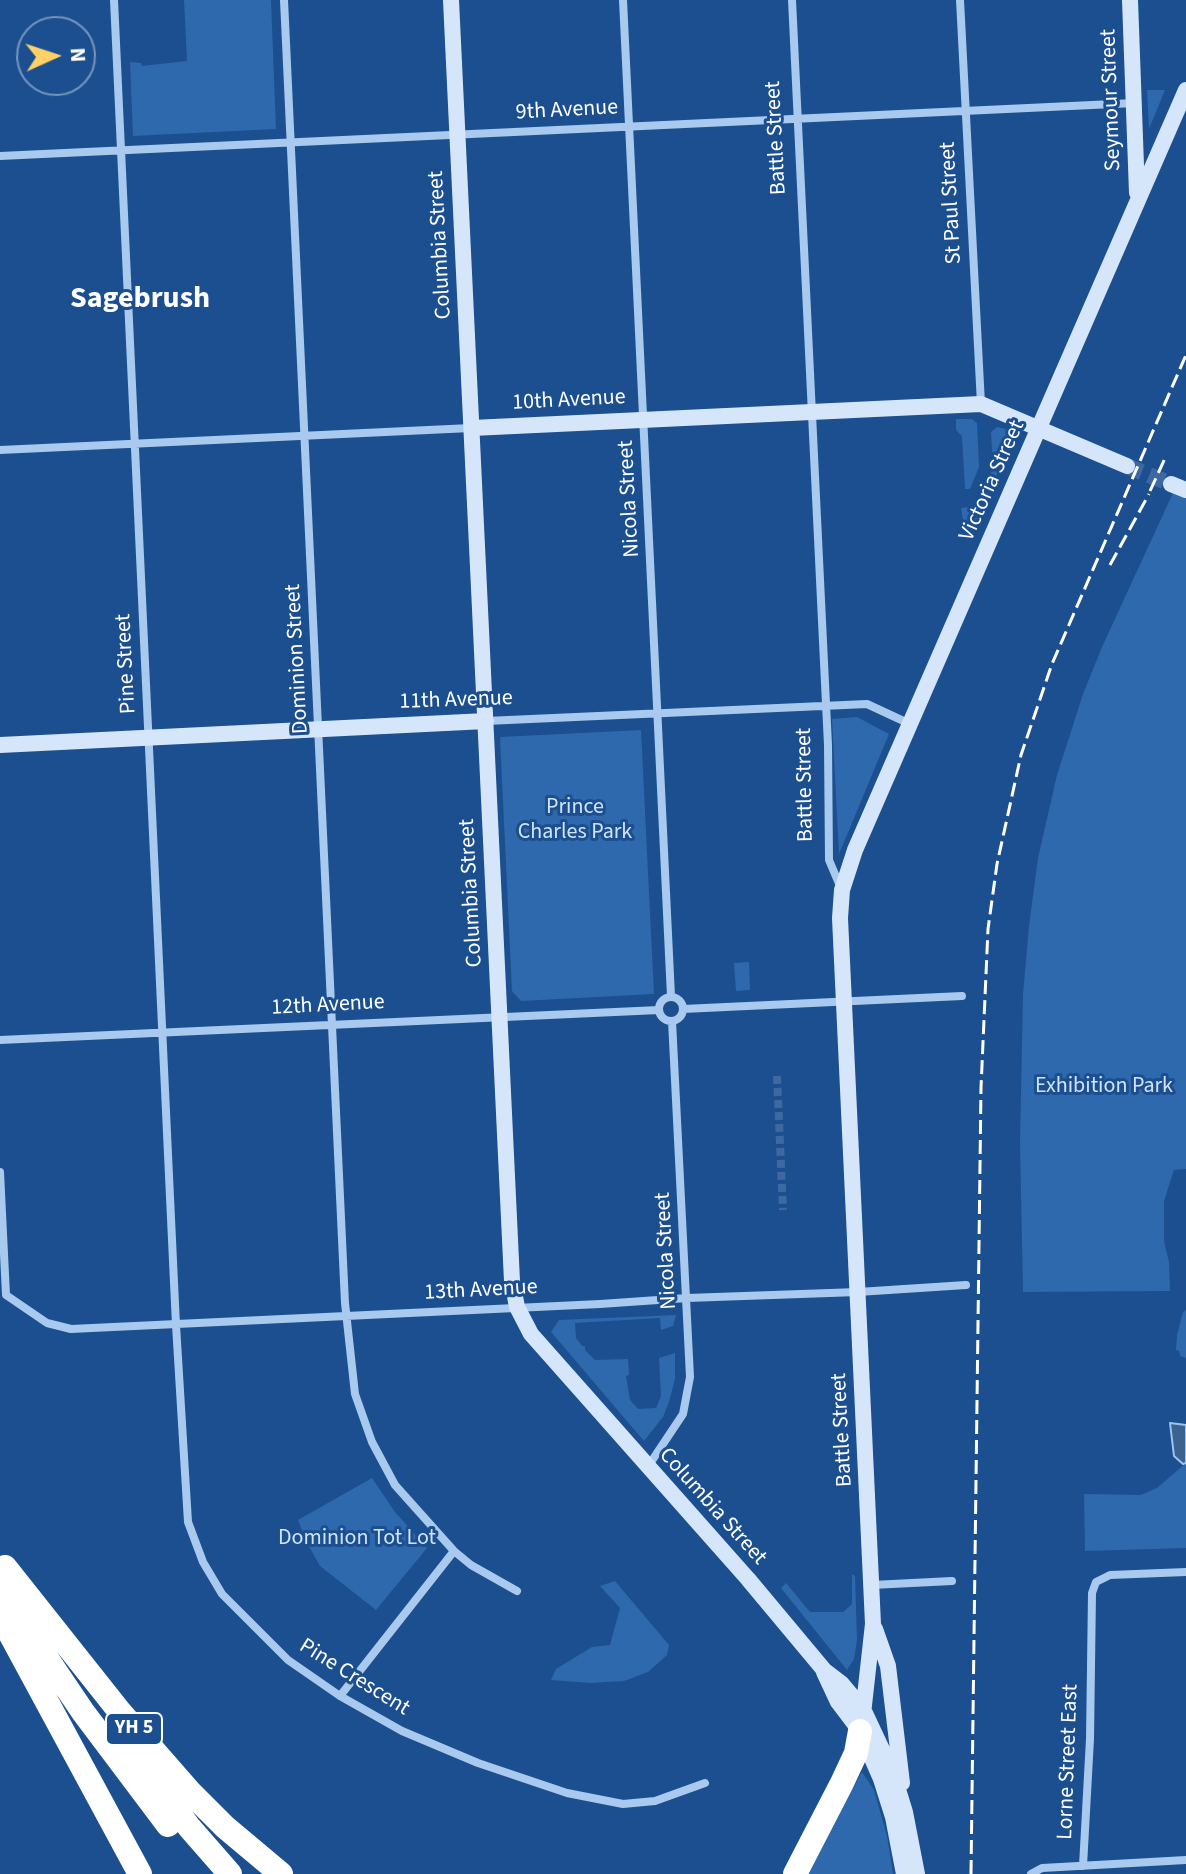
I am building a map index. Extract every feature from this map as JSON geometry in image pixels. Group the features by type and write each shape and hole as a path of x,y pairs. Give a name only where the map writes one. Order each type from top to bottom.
{"highway":[{"path":"2,1572 83,1712 144,1795 208,1874"},
{"path":"2,1572 189,1827 230,1874"},
{"name":"YH 5","path":"2,1572 189,1791 225,1827 281,1874"},
{"name":"YH 5","path":"0,1615 140,1874"},
{"path":"795,1874 856,1753 862,1720"}],"main road":[{"name":"Columbia Street","path":"451,0 512,1281 517,1307 531,1334 748,1579 824,1670 838,1702 862,1720"},
{"name":"Seymour Street","path":"1130,0 1137,198"},
{"name":"Victoria Street","path":"842,890 855,850 1186,90"},
{"name":"10th Avenue","path":"472,428 981,404 1127,466"},
{"name":"11th Avenue","path":"0,745 486,721"},
{"name":"Battle Street","path":"842,890 840,918 873,1624 862,1720"},
{"path":"873,1624 888,1666 905,1812 917,1874"},
{"path":"862,1720 893,1773 905,1812"},
{"path":"862,1720 893,1817 904,1874"}],"street":[{"name":"Pine Street","path":"114,0 176,1325"},
{"name":"Dominion Street","path":"284,0 346,1316 355,1394 372,1442 395,1485 454,1551 471,1565 517,1591"},
{"name":"Nicola Street","path":"623,0 671,996"},
{"name":"Battle Street","path":"792,0 826,707 829,860 842,890"},
{"name":"St Paul Street","path":"960,0 981,404"},
{"name":"9th Avenue","path":"0,156 1135,103"},
{"name":"10th Avenue","path":"0,450 472,428"},
{"name":"11th Avenue","path":"486,721 867,704 910,724"},
{"path":"671,996 680,1000 683,1009 679,1019 672,1021 664,1019 659,1010 661,1001 671,996"},
{"path":"683,1009 962,996"},
{"name":"12th Avenue","path":"0,1040 659,1010"},
{"name":"Nicola Street","path":"647,1468 677,1424 686,1403 690,1377 672,1021"},
{"name":"13th Avenue","path":"0,1172 6,1295 47,1323 71,1329 966,1285"},
{"name":"Pine Crescent","path":"176,1325 188,1522 203,1562 222,1594 288,1660 340,1696 415,1737 478,1763 567,1793 623,1804 655,1801 705,1783"},
{"path":"340,1696 454,1551"},
{"name":"Lorne Street East","path":"1031,1874 1042,1868 1083,1866 1090,1739 1090,1606 1096,1582 1110,1575 1186,1572"},
{"path":"872,1585 952,1581"},
{"path":"1083,1866 1186,1860"}],"green space":[{"path":"184,0 271,0 276,129 133,136 130,62 141,63 142,66 187,61"},
{"path":"1147,90 1165,90 1149,129"},
{"path":"956,419 972,419 977,423 979,467 970,489 965,489 962,436 956,430"},
{"path":"997,427 1010,430 1013,440 970,535 969,521 963,520 961,508 977,506 993,468 991,432"},
{"name":"Exhibition Park","path":"1173,493 1186,498 1186,1169 1174,1170 1164,1201 1164,1241 1169,1262 1170,1291 1023,1292 1020,1143 1023,994 1038,858 1057,775 1083,694"},
{"path":"857,717 889,734 839,854 832,719"},
{"name":"Prince Charles Park","path":"641,730 654,994 521,1001 512,991 500,737"},
{"path":"749,962 750,990 736,991 734,963"},
{"path":"1186,1310 1186,1358 1176,1350 1177,1335"},
{"path":"676,1315 673,1326 661,1330 660,1318 575,1323 576,1338 595,1360 628,1359 629,1375 626,1376 630,1400 638,1409 656,1408 661,1396 659,1358 675,1353 675,1379 669,1402 663,1417 644,1441 551,1332 559,1320"},
{"path":"1186,1463 1186,1548 1085,1551 1084,1494 1141,1495 1157,1488"},
{"name":"Dominion Tot Lot","path":"372,1478 395,1512 427,1548 376,1610 320,1566 298,1520"},
{"path":"852,1574 855,1576 857,1640 854,1659 847,1670 781,1588 786,1583 810,1612 843,1612 852,1604"},
{"path":"615,1581 669,1645 667,1655 648,1672 624,1681 590,1683 551,1680 556,1669 592,1647 610,1645 620,1608 600,1586"},
{"path":"862,1772 874,1790 887,1836 893,1874 806,1874"}],"shaded area":[{"path":"1170,1423 1186,1425 1186,1463 1174,1456"}],"tunnel":[{"path":"1127,466 1171,484"},
{"path":"777,1076 783,1210"}],"railway":[{"path":"971,1874 981,1088 988,929 997,864 1021,755 1052,664 1186,355"},
{"path":"1150,491 1166,456"},
{"path":"1110,565 1149,494"}],"district":[{"name":"Sagebrush","path":"140,300"}]}
